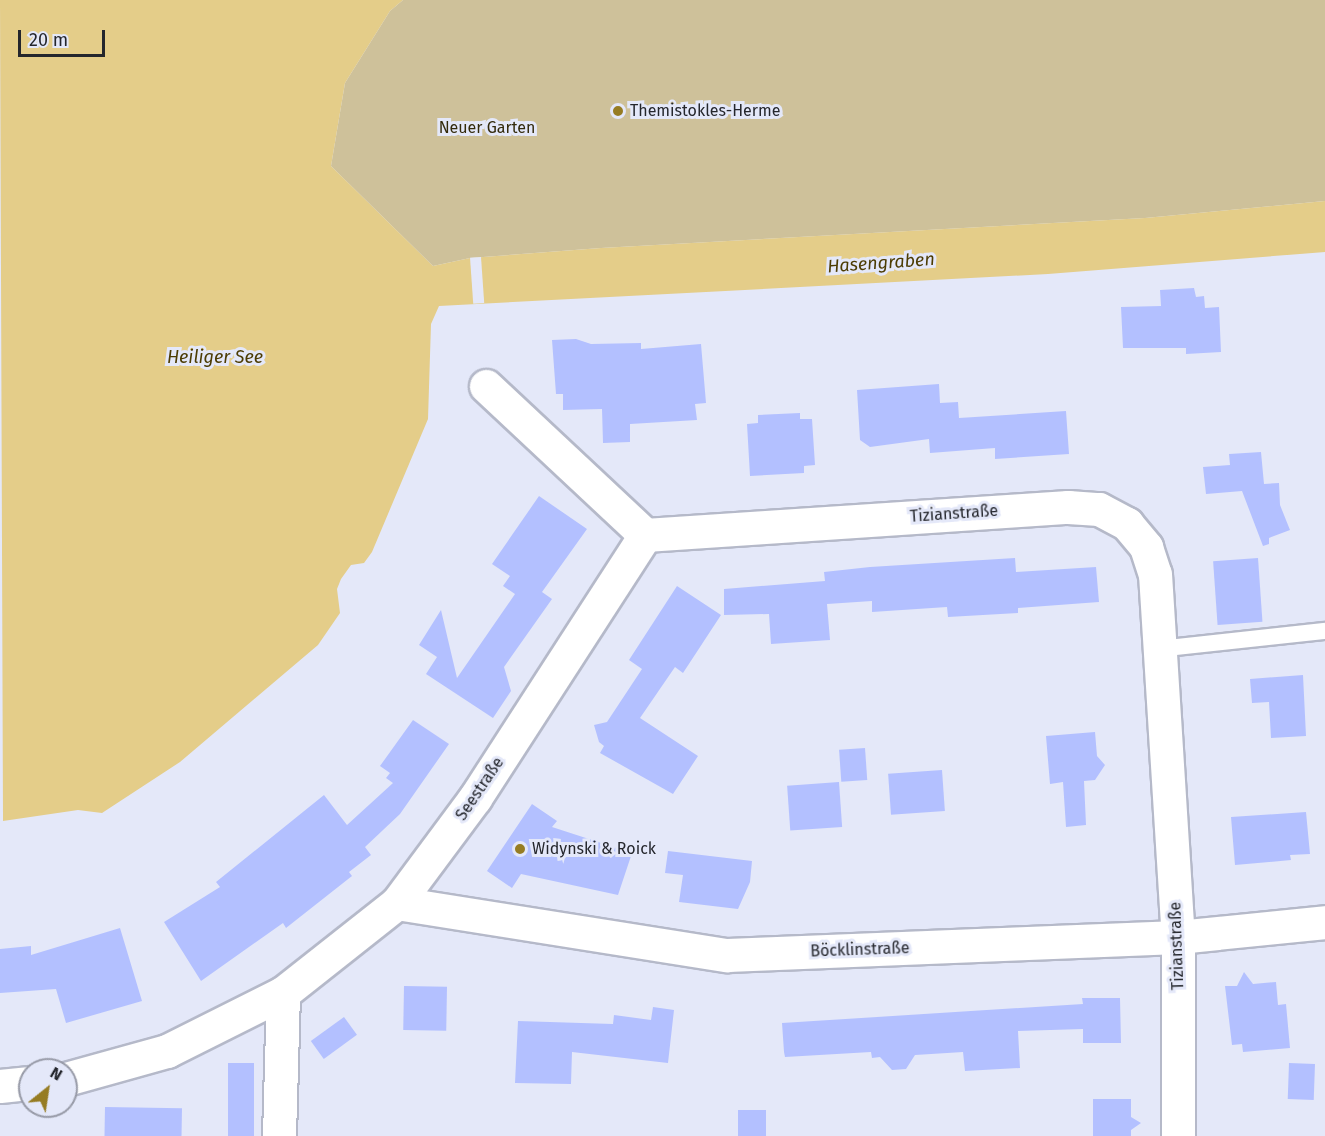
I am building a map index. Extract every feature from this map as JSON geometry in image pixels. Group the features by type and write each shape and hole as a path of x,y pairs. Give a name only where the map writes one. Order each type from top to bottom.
{"street":[{"path":"486,386 645,535"},
{"name":"Tizianstraße","path":"645,535 1068,507 1099,509 1126,524 1146,547 1155,574 1178,937 1178,1136"},
{"name":"Seestraße","path":"78,1076 167,1052 283,993 397,903 475,798 645,535"},
{"name":"Böcklinstraße","path":"397,903 728,955 1178,937 1325,922"},
{"path":"279,1136 283,993"},
{"path":"0,1086 18,1084"}],"lane":[{"path":"1158,649 1325,631"}],"green space":[{"name":"Neuer Garten","path":"403,0 1325,0 1325,201 1145,218 601,248 470,258 433,266 331,166 345,83 390,11"}],"water":[{"name":"Heiliger See","path":"0,0 403,0 390,11 345,83 331,166 433,266 470,258 601,248 1145,218 1325,201 1325,252 1048,274 439,306 431,324 428,419 372,552 364,563 351,565 341,579 337,589 340,613 318,645 180,762 102,813 78,810 3,821"}],"pier":[{"path":"481,257 484,303 473,304 470,258"}],"building":[{"path":"1194,288 1196,297 1204,296 1205,308 1219,307 1221,352 1186,354 1186,348 1123,348 1121,307 1161,306 1160,290"},
{"path":"576,339 591,344 641,343 641,349 701,344 706,403 695,404 697,420 630,424 630,442 603,443 602,409 563,410 563,394 556,394 552,340"},
{"path":"939,384 940,403 958,402 959,418 1066,411 1069,454 995,459 995,448 930,453 929,439 870,447 860,440 857,390"},
{"path":"800,413 800,419 812,419 815,465 804,466 804,473 750,476 747,424 758,423 758,415"},
{"path":"1261,452 1264,484 1279,483 1280,505 1290,530 1269,538 1269,544 1263,546 1242,491 1206,494 1203,467 1230,465 1229,454"},
{"path":"539,496 587,529 542,592 552,599 504,667 511,691 493,718 426,674 437,657 419,645 441,610 457,678 515,594 503,586 510,576 492,564"},
{"path":"1015,558 1016,572 1096,567 1099,602 1018,608 1018,613 948,617 947,607 872,612 872,601 827,604 830,640 771,644 769,614 724,615 724,589 825,581 824,572 870,567"},
{"path":"1258,558 1262,622 1218,625 1213,561"},
{"path":"677,586 721,615 683,673 675,667 640,718 698,756 673,794 600,753 604,746 599,742 594,725 607,722 642,669 629,660"},
{"path":"1303,675 1306,736 1271,738 1269,702 1252,703 1250,679"},
{"path":"413,720 449,744 400,814 365,847 371,855 349,872 352,876 286,928 283,923 201,981 164,922 220,887 216,882 324,795 347,825 393,783 386,778 390,773 380,766"},
{"path":"1095,732 1097,756 1105,765 1095,780 1084,781 1086,825 1066,827 1063,782 1050,784 1046,736"},
{"path":"865,748 867,780 841,782 839,750"},
{"path":"942,770 945,811 891,815 888,774"},
{"path":"839,782 842,827 790,831 787,786"},
{"path":"532,804 557,821 552,827 632,853 618,895 521,874 512,888 487,871"},
{"path":"1306,812 1310,854 1290,855 1291,860 1235,865 1231,817"},
{"path":"668,851 752,861 750,882 738,909 679,902 683,875 665,873"},
{"path":"120,928 142,1001 66,1023 56,989 0,993 0,949 31,946 31,955"},
{"path":"1244,972 1253,984 1276,982 1278,1005 1286,1004 1290,1048 1243,1052 1242,1044 1232,1045 1225,986 1237,986"},
{"path":"404,986 447,987 446,1031 403,1030"},
{"path":"1082,998 1120,998 1121,1043 1083,1043 1083,1029 1018,1031 1020,1068 965,1071 963,1052 915,1055 906,1069 892,1070 880,1057 872,1058 871,1052 785,1057 784,1052 782,1023 1083,1004"},
{"path":"653,1007 674,1010 668,1063 572,1052 571,1084 515,1083 518,1021 613,1024 614,1015 651,1020"},
{"path":"344,1017 357,1035 324,1059 311,1041"},
{"path":"228,1063 254,1063 254,1136 228,1136"},
{"path":"1289,1063 1315,1064 1314,1100 1288,1099"},
{"path":"1093,1099 1131,1099 1131,1117 1141,1123 1131,1130 1131,1136 1093,1136"},
{"path":"105,1107 182,1108 182,1136 104,1136"},
{"path":"738,1110 766,1110 766,1136 738,1136"}],"place":[{"name":"Themistokles-Herme","path":"618,111"},
{"name":"Widynski & Roick","path":"520,849"}],"water label":[{"name":"Hasengraben","path":"881,263"}]}
